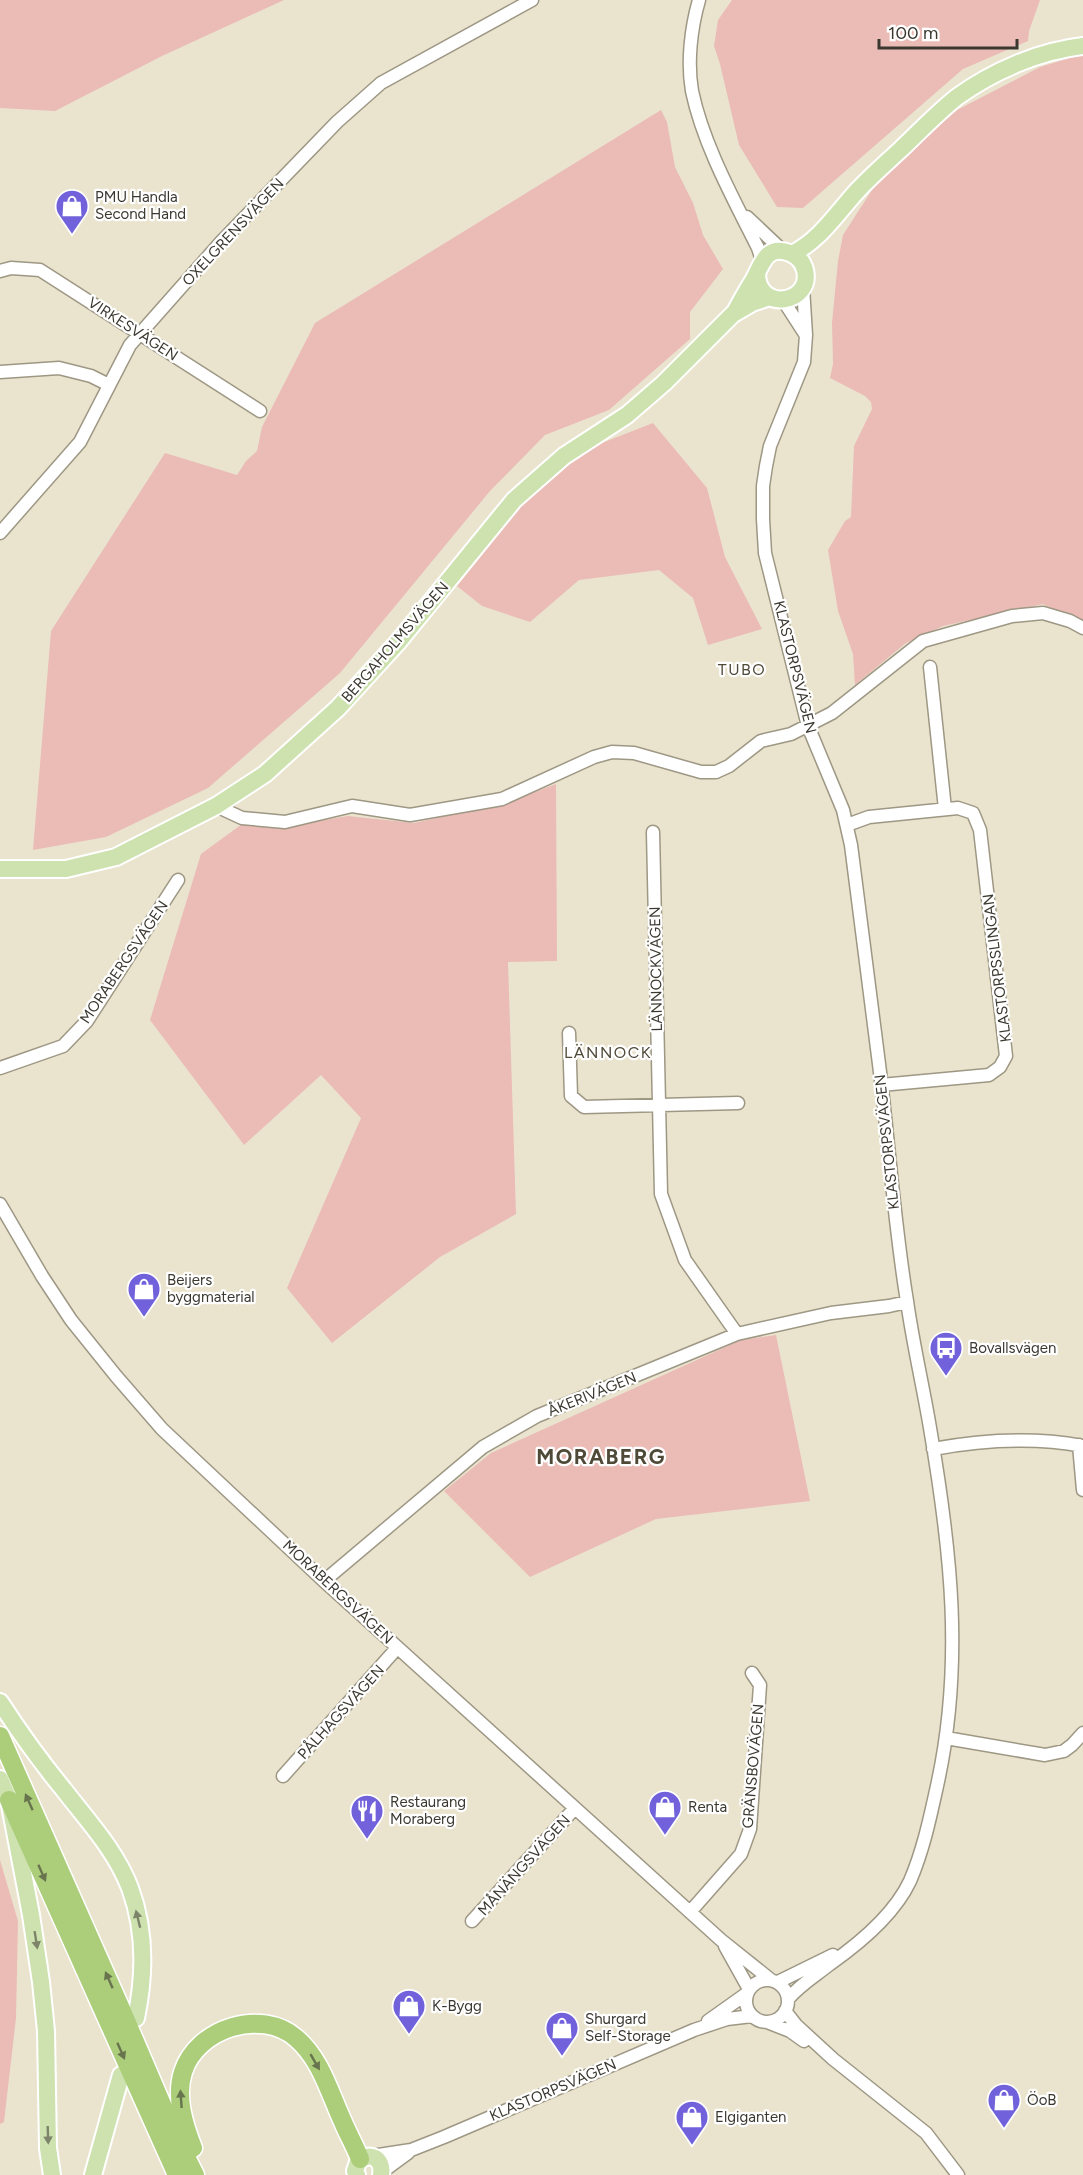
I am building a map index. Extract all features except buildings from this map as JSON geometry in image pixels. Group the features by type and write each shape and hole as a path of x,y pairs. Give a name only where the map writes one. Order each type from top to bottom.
{"highway":[{"path":"0,1736 195,2175"},
{"path":"9,1800 177,2175"},
{"path":"203,2175 184,2122 180,2093 183,2071 199,2046 210,2036 228,2028 246,2024 261,2024 279,2028 294,2036 305,2046 321,2073 358,2167"}],"main road":[{"path":"776,298 760,287 759,267 769,254 788,253 805,248 834,219 858,190 958,96 1016,64 1064,48 1083,46"},
{"path":"804,268 814,258 834,219"},
{"path":"788,253 800,260 804,268 803,287"},
{"name":"BERGAHOLMSVÄGEN","path":"733,314 759,267"},
{"name":"BERGAHOLMSVÄGEN","path":"0,869 66,869 116,857 216,806 265,774 338,708 376,666 514,500 564,456 627,415 664,383 733,314 752,303 793,297 803,287"},
{"path":"0,1702 35,1754 116,1858 130,1888 141,1925 143,1958 141,1993 136,2018"},
{"path":"0,1779 9,1800 41,1982 46,2031 48,2148 52,2175"},
{"path":"93,2175 121,2075"},
{"path":"358,2167 380,2161 382,2173"}],"street":[{"name":"OXELGRENSVÄGEN","path":"0,533 80,442 130,345 221,242 337,122 381,83 532,0"},
{"path":"699,0 690,52 692,90 703,128 758,248 759,267"},
{"path":"739,209 788,253"},
{"name":"VIRKESVÄGEN","path":"0,271 11,268 40,270 260,411"},
{"name":"KLASTORPSVÄGEN","path":"787,2005 801,1984 877,1926 909,1883 932,1808 946,1738 953,1649 953,1607 948,1550 907,1302 851,845 847,825 808,726 765,553 763,486 770,446 804,362 806,335 803,287"},
{"path":"776,298 806,335"},
{"path":"0,372 59,368 91,376 109,385"},
{"path":"216,806 242,818 285,822 352,806 410,815 502,799 594,757 612,752 634,753 701,772 716,772 729,766 761,741 791,734 832,713 923,641 1012,616 1042,613 1070,621 1083,628"},
{"path":"930,667 945,809"},
{"name":"KLASTORPSSLINGAN","path":"847,825 869,817 958,808 973,813 980,830 1006,1056 1000,1067 989,1075 881,1085"},
{"name":"LÄNNOCKVÄGEN","path":"653,832 661,1194 685,1260 737,1334"},
{"name":"MORABERGSVÄGEN","path":"0,1068 63,1046 87,1021 178,880"},
{"path":"569,1033 571,1096 584,1107 738,1103"},
{"name":"MORABERGSVÄGEN","path":"0,1204 62,1307 126,1389 195,1462 721,1940 774,1981"},
{"name":"ÅKERIVÄGEN","path":"324,1581 483,1447 537,1416 737,1334 831,1313 907,1302"},
{"path":"933,1449 992,1441 1059,1442 1081,1446 1083,1490"},
{"name":"PÅLHAGSVÄGEN","path":"284,1776 398,1647"},
{"name":"GRÄNSBOVÄGEN","path":"690,1912 741,1854 750,1829 760,1685 752,1673"},
{"path":"946,1738 1045,1755 1064,1751 1083,1733"},
{"name":"MÅNÄNGSVÄGEN","path":"472,1921 575,1808"},
{"name":"MORABERGSVÄGEN","path":"721,1940 748,1992"},
{"name":"KLASTORPSVÄGEN","path":"774,1981 858,1942"},
{"path":"833,2059 790,2031 753,2016 746,2006 748,1992 757,1982 774,1981 783,1987 787,2005 796,2025 833,2059 926,2133 958,2175"},
{"name":"KLASTORPSVÄGEN","path":"694,2030 748,1992"},
{"path":"767,2022 778,2018 787,2005"},
{"name":"KLASTORPSVÄGEN","path":"358,2167 411,2150 694,2030 727,2019 753,2016"},
{"name":"KLASTORPSVÄGEN","path":"382,2173 411,2150"}],"shaded area":[{"path":"0,0 284,0 162,56 55,111 0,108"},
{"path":"732,0 1040,0 1029,31 1028,41 963,69 803,208 777,207 739,145 714,46 718,20"},
{"path":"1083,54 1083,624 1043,604 943,626 906,643 855,685 853,654 838,611 828,550 845,521 851,517 854,446 872,409 871,402 865,396 830,378 833,364 832,323 843,235 881,176 957,110 1040,67"},
{"path":"661,110 667,122 675,167 693,203 703,235 723,269 690,312 690,339 609,410 545,435 490,491 340,673 208,788 106,837 33,850 51,631 165,453 237,475 246,461 257,451 262,427 315,323"},
{"path":"653,423 707,488 725,557 762,629 708,645 693,598 659,570 579,580 530,622 482,606 457,586 521,506 589,448"},
{"path":"556,784 557,961 508,962 516,1214 440,1257 332,1343 287,1288 361,1118 321,1075 244,1145 150,1020 201,854 242,824 290,826 348,816 414,823 508,802"},
{"path":"776,1335 810,1501 656,1519 530,1577 444,1491 491,1453 741,1340"},
{"path":"0,1860 18,1921 16,2018 4,2122 0,2124"}],"place":[{"name":"PMU Handla Second Hand","path":"72,235"},
{"name":"Beijers byggmaterial","path":"144,1318"},
{"name":"Bovallsvägen","path":"946,1377"},
{"name":"Renta","path":"665,1836"},
{"name":"Restaurang Moraberg","path":"367,1840"},
{"name":"K-Bygg","path":"409,2035"},
{"name":"Shurgard Self-Storage","path":"562,2057"},
{"name":"ÖoB","path":"1004,2129"},
{"name":"Elgiganten","path":"692,2146"}],"district":[{"name":"TUBO","path":"742,669"},
{"name":"LÄNNOCK","path":"608,1052"},
{"name":"MORABERG","path":"601,1456"}]}
